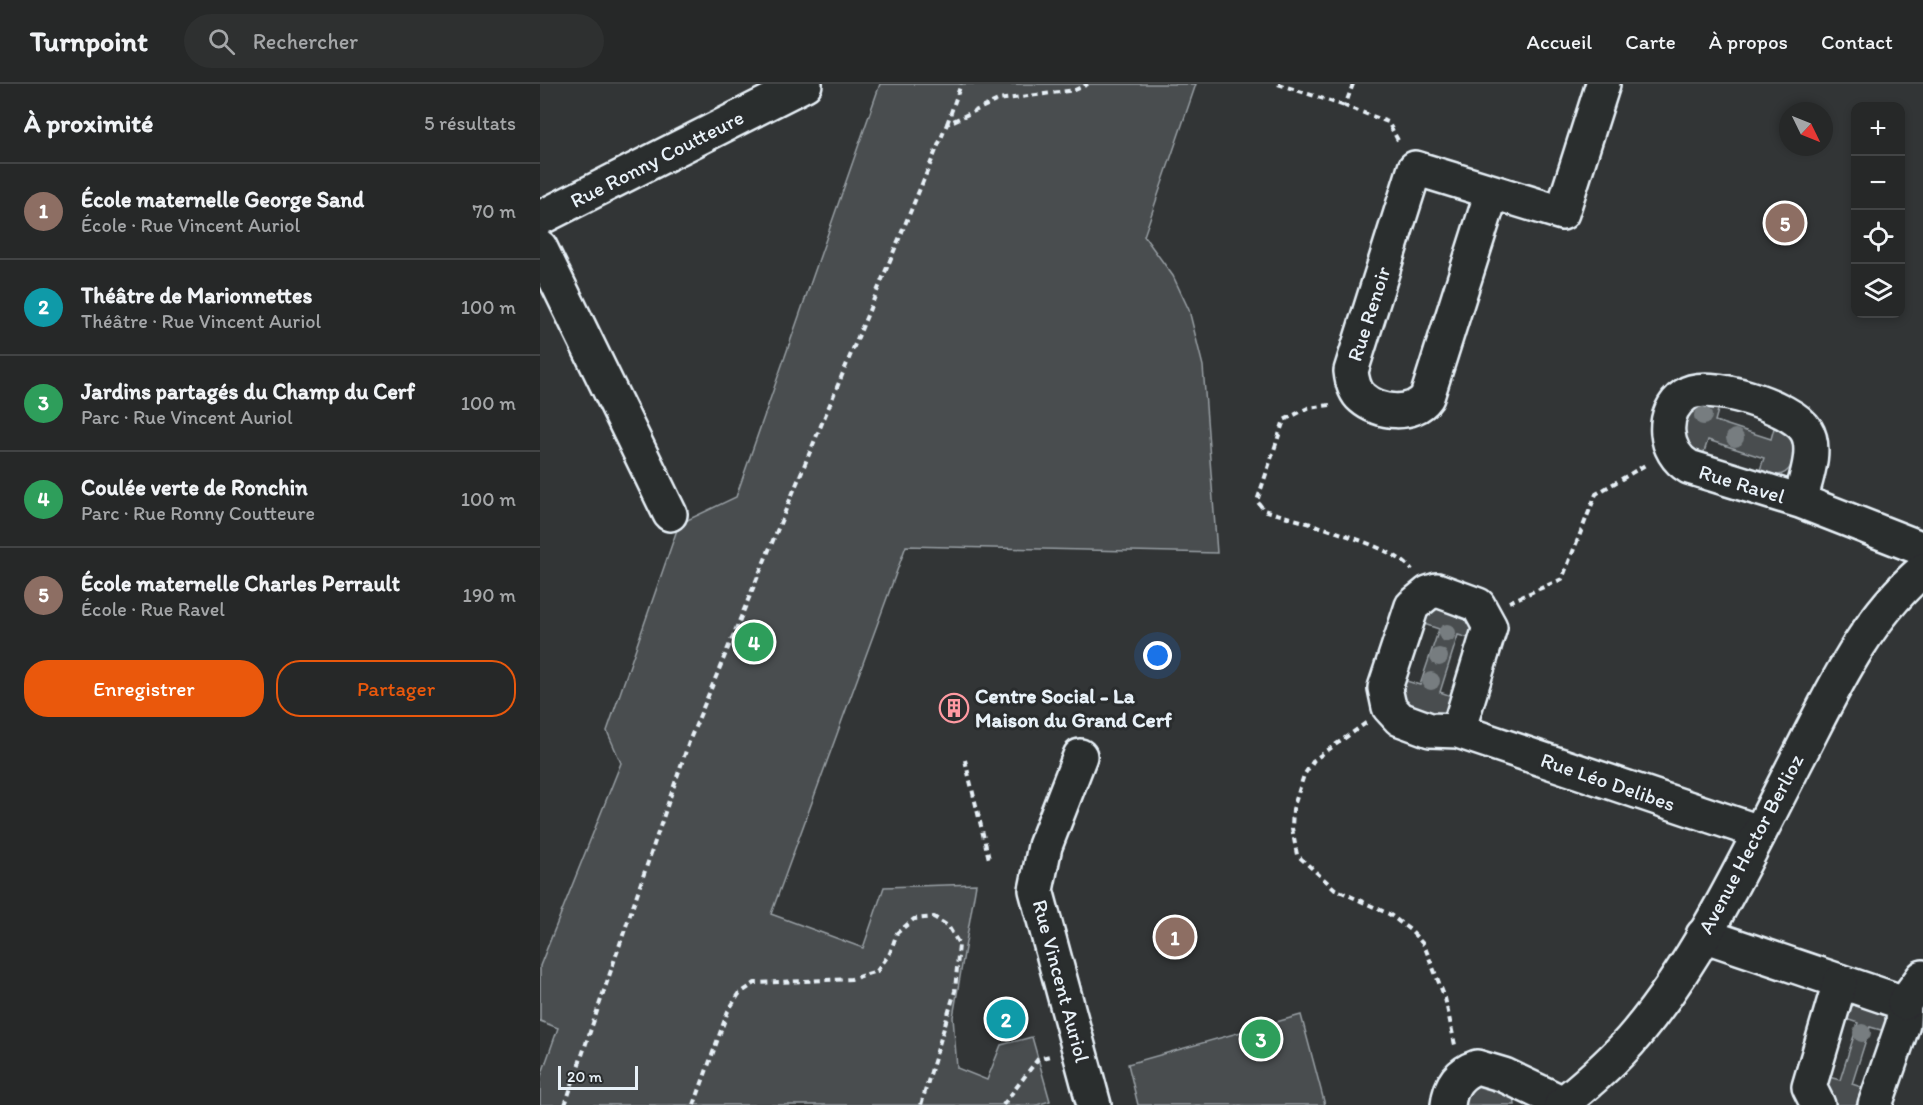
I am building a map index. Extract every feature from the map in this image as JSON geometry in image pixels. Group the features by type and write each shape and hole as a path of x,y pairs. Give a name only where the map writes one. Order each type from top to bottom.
{"street":[{"name":"Rue Ronny Coutteure","path":"540,218 805,84"},
{"path":"1415,168 1562,213 1603,84"},
{"name":"Rue Renoir","path":"1363,399 1356,391 1351,372 1415,168"},
{"path":"1363,399 1400,412 1422,405 1427,397 1492,192"},
{"path":"540,247 670,514"},
{"name":"Rue Ravel","path":"1800,501 1810,444 1806,429 1783,412 1718,389 1701,388 1685,395 1674,406 1667,426 1667,439 1672,453 1679,462 1689,468 1800,501 1923,549"},
{"name":"Avenue Hector Berlioz","path":"1562,1104 1637,1033 1668,993 1703,935 1859,644 1896,596 1923,570"},
{"path":"1389,707 1385,688 1412,606 1428,593 1437,590 1478,604 1490,627 1458,731"},
{"name":"Rue Léo Delibes","path":"1389,707 1400,719 1430,730 1458,731 1759,832"},
{"name":"Rue Vincent Auriol","path":"1080,756 1045,846 1039,865 1036,890 1094,1105"},
{"path":"1703,935 1904,1003"},
{"path":"1875,1105 1903,1024 1904,1003 1923,977"},
{"path":"1818,1105 1809,1087 1840,982"},
{"path":"1448,1105 1452,1087 1468,1070 1477,1067 1491,1070 1562,1104"}],"path":[{"path":"565,1105 690,739 947,124 961,84"},
{"path":"947,124 998,100 1075,90 1088,84"},
{"path":"1278,84 1388,122 1415,168"},
{"path":"1345,106 1353,84"},
{"path":"1363,399 1308,408 1284,420 1257,501 1264,510 1381,548 1408,565 1428,593"},
{"path":"1478,604 1513,602 1562,579 1596,494 1637,468 1672,453"},
{"path":"1389,707 1314,760 1304,775 1293,809 1292,828 1297,855 1335,890 1389,914 1410,930 1424,945 1445,998 1452,1039 1468,1070"},
{"path":"965,760 989,859"},
{"path":"694,1105 728,1011 739,994 755,983 851,979 877,971 890,952 897,933 914,919 934,917 948,926 959,944 955,991 921,1105"},
{"path":"1003,1105 1038,1059 1079,1048"}],"shaded area":[{"path":"880,84 1196,84 1144,236 1173,276 1189,310 1203,366 1217,553 906,546 771,914 863,948 884,887 976,884 953,1017 957,1068 987,1080 1001,1045 1032,1037 1050,1101 1037,1105 540,1105 540,1079 558,1028 540,1021 540,966 621,763 607,731 679,524 736,497"},
{"path":"1720,403 1715,421 1771,439 1776,421 1796,437 1792,463 1785,473 1758,476 1764,458 1708,440 1702,458 1689,450 1684,428 1686,414 1698,406"},
{"path":"1443,605 1469,613 1476,640 1458,635 1440,692 1457,698 1446,713 1426,719 1404,702 1403,680 1420,685 1439,629 1421,623 1423,617"},
{"path":"1855,1004 1882,1010 1887,1016 1888,1032 1870,1027 1852,1084 1870,1090 1859,1105 1832,1105 1822,1075 1840,1080 1858,1023 1840,1017"},
{"path":"1301,1015 1325,1105 1138,1105 1128,1064"},
{"path":"1482,1081 1514,1097 1515,1105 1461,1105 1466,1091"}],"place":[{"name":"École maternelle Charles Perrault","path":"1785,223"},
{"name":"Coulée verte de Ronchin","path":"754,642"},
{"name":"Centre Social - La Maison du Grand Cerf","path":"954,708"},
{"name":"École maternelle George Sand","path":"1175,937"},
{"name":"Théâtre de Marionnettes","path":"1006,1019"},
{"name":"Jardins partagés du Champ du Cerf","path":"1261,1039"}]}
